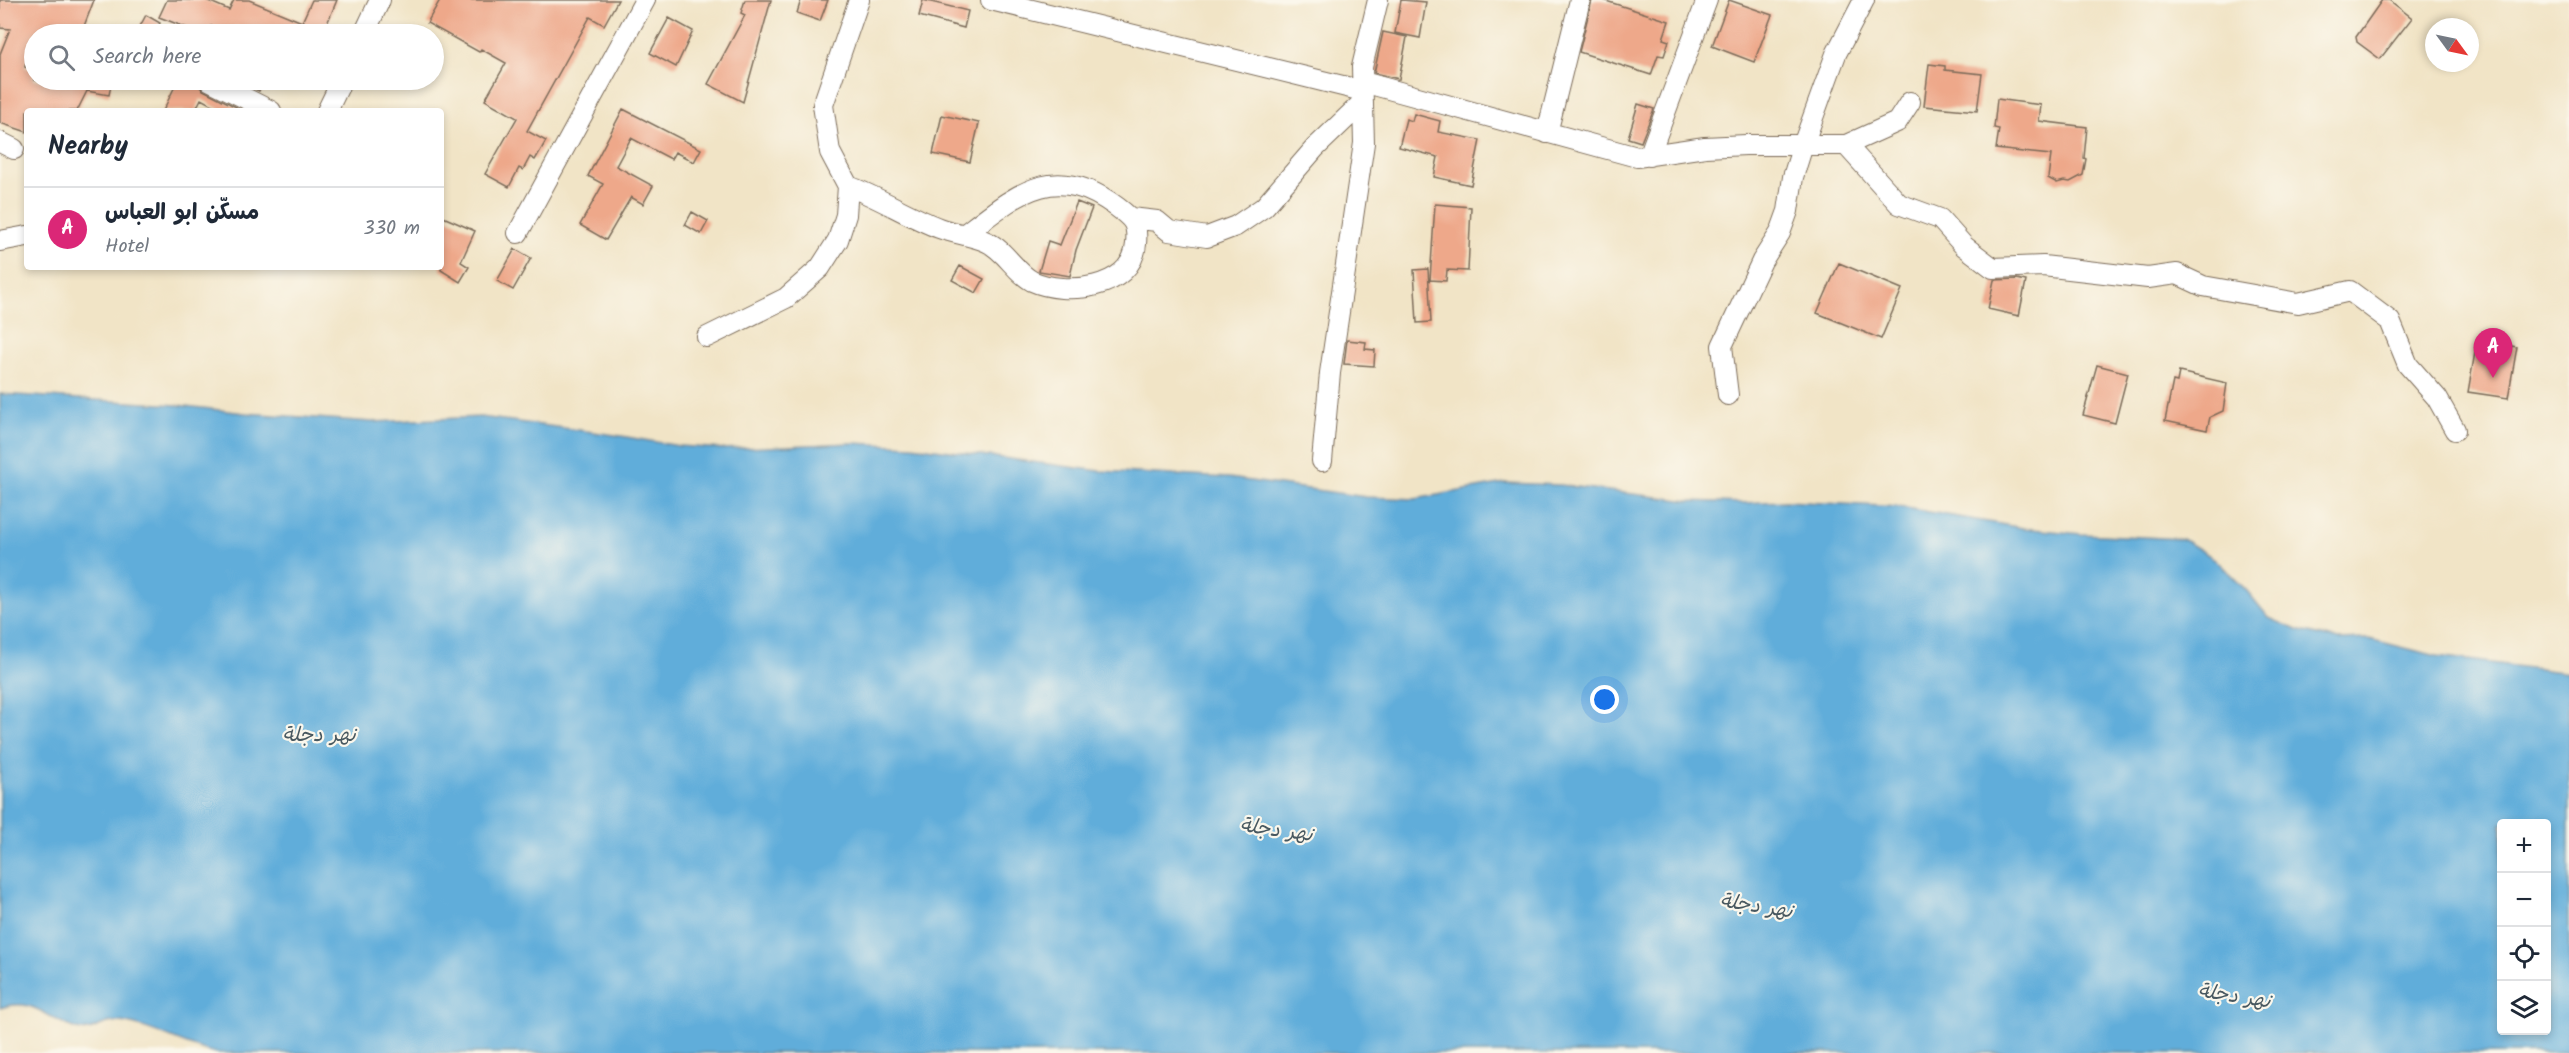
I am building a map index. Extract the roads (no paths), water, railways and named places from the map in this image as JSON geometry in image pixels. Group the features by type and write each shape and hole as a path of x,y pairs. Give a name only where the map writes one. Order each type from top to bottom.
{"street":[{"path":"369,24 380,0"},
{"path":"518,233 645,0"},
{"path":"706,337 786,298 820,268 838,240 846,215 848,186 830,152 823,105 859,0"},
{"path":"991,0 1363,91 1547,133 1637,157 1705,147 1846,146 1897,122 1910,102"},
{"path":"1322,461 1330,373 1364,143 1362,67 1378,0"},
{"path":"1547,133 1581,0"},
{"path":"1649,156 1707,0"},
{"path":"1728,395 1722,346 1762,261 1780,233 1788,211 1793,177 1803,145 1836,54 1864,0"},
{"path":"229,90 265,108"},
{"path":"328,108 337,90"},
{"path":"1131,218 1157,221 1169,231 1207,237 1236,226 1264,207 1363,91"},
{"path":"1846,146 1899,204 1940,219 1964,246 1993,268 2043,266 2148,278 2177,274 2203,286 2298,303 2350,291 2390,321 2408,365 2437,398 2455,430"},
{"path":"848,186 941,228 988,242 1004,254 1029,280 1054,288 1077,290 1109,279 1129,266 1136,249 1137,229 1131,218 1092,190 1070,183 1049,183 1003,206 964,234"},
{"path":"0,241 24,237"}],"water":[{"name":"نهر دجلة","path":"0,394 177,405 245,413 372,422 481,417 679,446 724,449 853,443 912,446 1100,471 1229,478 1366,497 1415,499 1505,483 1561,485 1689,501 1743,503 1785,501 1900,507 2023,528 2081,534 2183,539 2215,559 2247,591 2269,618 2297,630 2338,640 2369,639 2437,656 2569,673 2569,1053 217,1053 158,1032 120,1022 103,1024 90,1030 81,1030 70,1027 33,1007 13,1005 0,1008"}],"place":[{"name":"مسكّن ابو العباس","path":"2493,378"}]}
